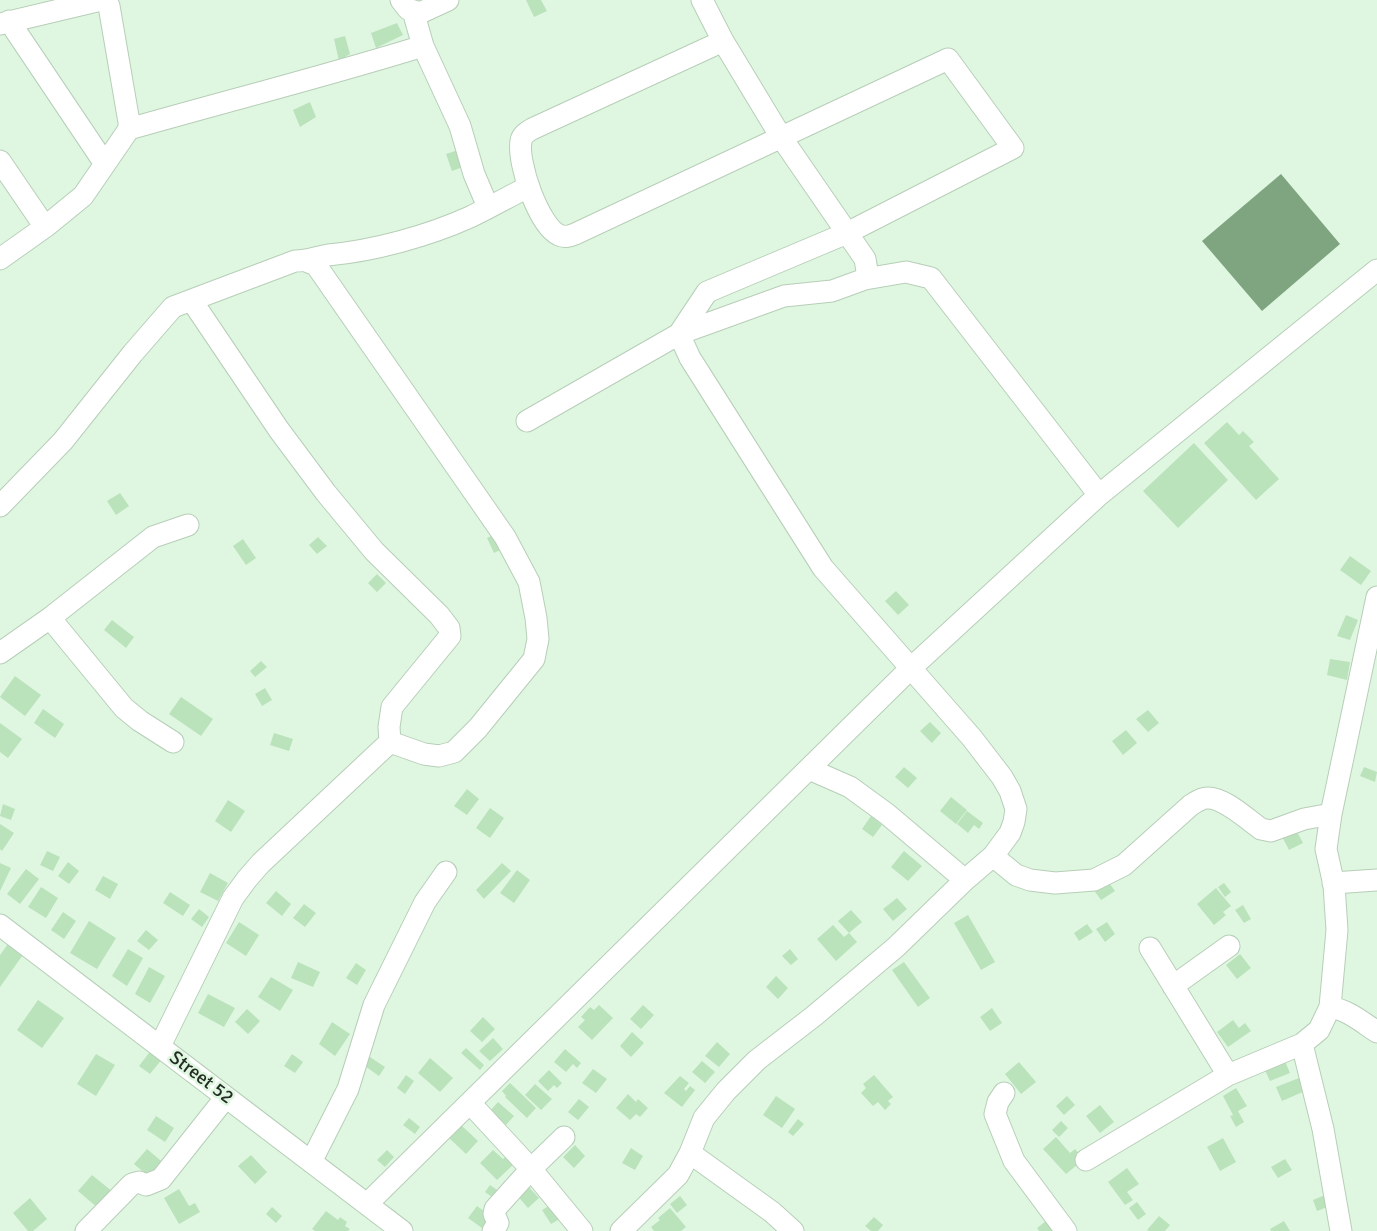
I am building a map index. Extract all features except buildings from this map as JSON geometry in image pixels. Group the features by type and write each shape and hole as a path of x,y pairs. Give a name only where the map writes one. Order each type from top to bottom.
{"street":[{"path":"0,259 46,227 83,196 105,164 129,129 107,2 102,0 4,22 105,164"},
{"path":"407,5 420,13 448,0"},
{"path":"702,0 723,41 781,137 865,259 865,279"},
{"path":"407,5 460,125 474,174 488,207"},
{"path":"679,334 707,292 847,233 1013,149 947,59 566,237 559,235 550,227 528,187 522,162 521,140 524,134 723,41"},
{"path":"129,129 332,74 423,46"},
{"path":"0,161 46,227"},
{"path":"0,506 63,441 173,307 295,261 383,246 417,236 467,218 528,187"},
{"path":"306,261 316,265 505,537 529,582 536,618 538,639 534,659 478,728 454,752 439,756 424,754 390,743"},
{"path":"367,1204 911,668 1099,495 1377,270"},
{"path":"527,421 679,334 784,296 832,291 865,279 906,272 931,278 1099,495"},
{"path":"192,300 279,430 326,493 374,551 449,628 450,636 392,707 390,743"},
{"path":"621,1231 678,1175 704,1118 726,1091 757,1060 896,947 993,856 1010,834 1016,809 1002,777 972,738 823,568 690,358 679,334"},
{"path":"0,653 50,618 153,537 188,525"},
{"path":"1087,1160 1228,1075 1302,1044 1319,1031 1330,1007 1337,930 1333,883 1326,849 1377,597"},
{"path":"50,618 124,708 173,742"},
{"path":"160,1046 233,898 247,879 286,839 390,743"},
{"path":"809,769 850,788 887,814 965,880"},
{"path":"993,856 1016,875 1030,880 1055,883 1094,880 1124,865 1191,804 1202,799 1217,799 1266,831 1331,814"},
{"path":"311,1162 348,1090 374,1005 425,902 446,872"},
{"path":"1333,883 1377,880"},
{"name":"Street 52","path":"0,925 402,1231"},
{"path":"1173,986 1229,946"},
{"path":"1150,947 1228,1075"},
{"path":"1330,1007 1347,1012 1377,1032"},
{"path":"1302,1044 1323,1129 1341,1231"},
{"path":"1004,1093 995,1114 1014,1161 1066,1231"},
{"path":"86,1231 132,1184 139,1182 145,1185 161,1179 226,1097"},
{"path":"470,1103 531,1169 582,1231"},
{"path":"494,1231 498,1223 495,1209 564,1137"},
{"path":"690,1153 772,1212 793,1231"}],"shaded area":[{"path":"1281,174 1340,244 1262,311 1202,241"}]}
